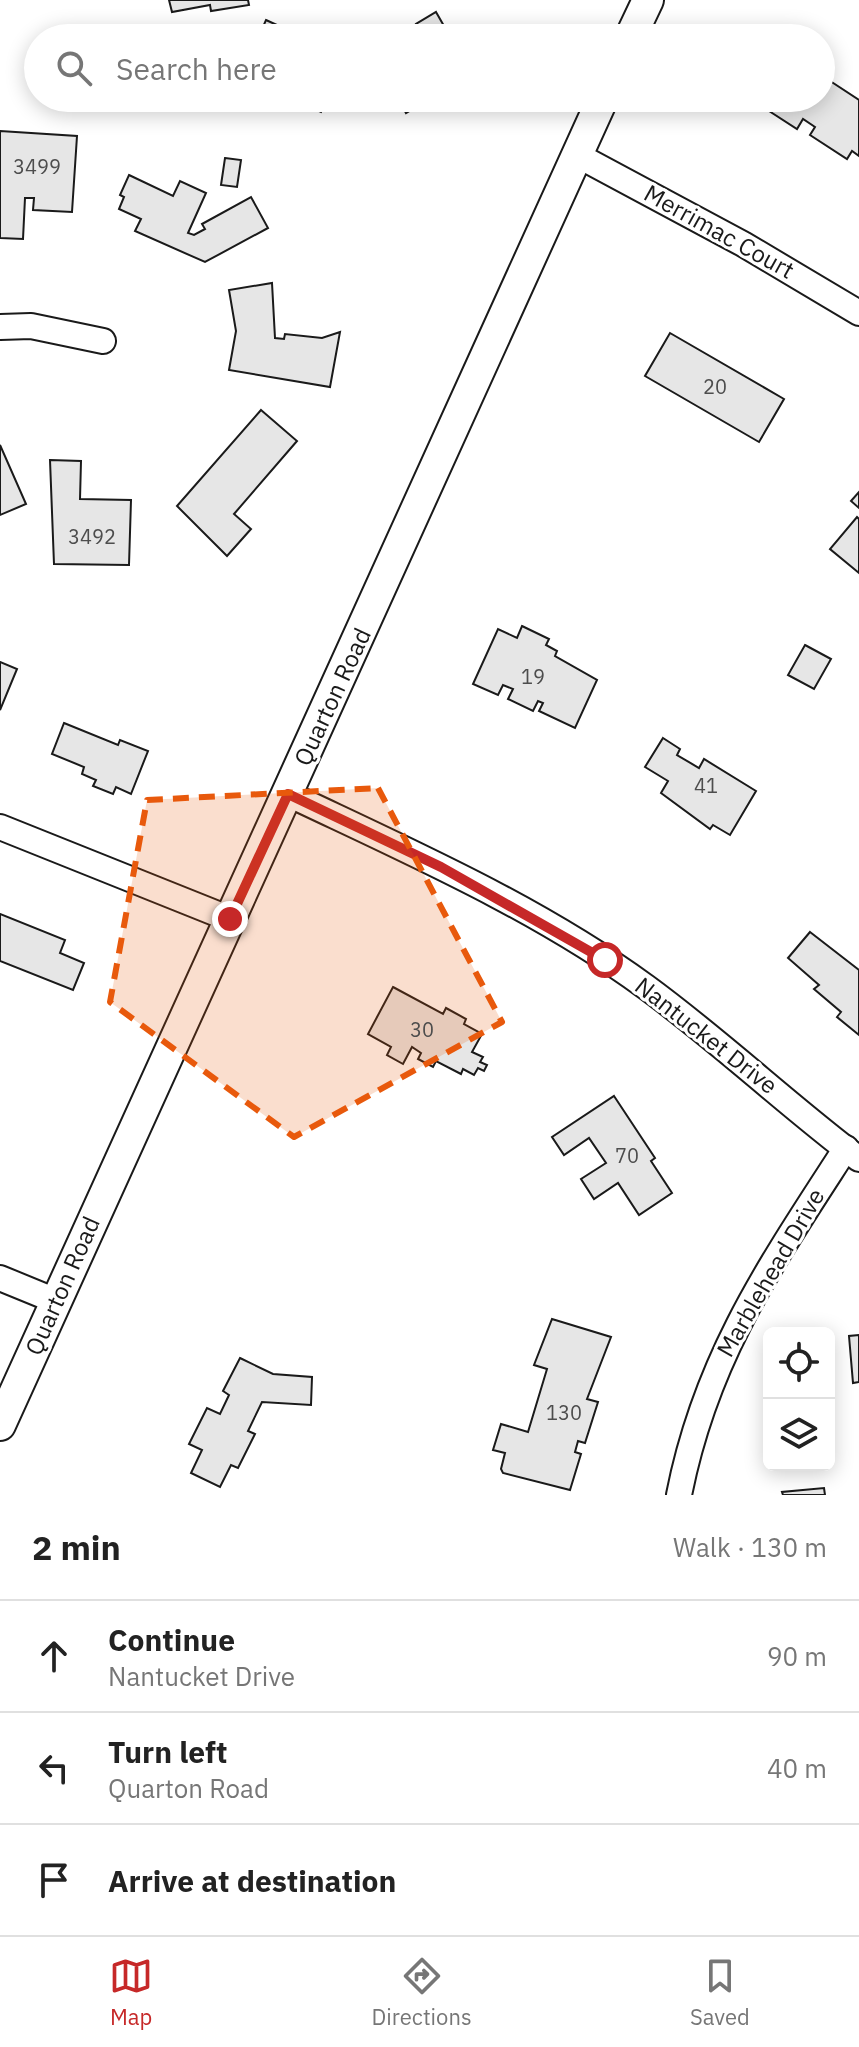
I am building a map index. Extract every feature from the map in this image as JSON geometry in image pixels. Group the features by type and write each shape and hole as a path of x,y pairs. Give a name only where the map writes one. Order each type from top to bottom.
{"street":[{"path":"637,24 648,0"},
{"name":"Quarton Road","path":"0,1425 597,112"},
{"name":"Merrimac Court","path":"577,155 743,244 859,313"},
{"path":"0,327 31,326 103,341"},
{"name":"Nantucket Drive","path":"288,794 441,867 605,960 692,1023 852,1154"},
{"path":"0,827 230,919"},
{"name":"Marblehead Drive","path":"679,1495 702,1402 738,1320 852,1154"},
{"path":"0,1278 56,1301"}],"highlighted area":[{"path":"378,788 502,1022 294,1137 110,1002 147,800"}],"building":[{"path":"169,0 248,0 249,5 211,11 210,5 172,12"},
{"path":"436,12 443,24 416,24"},
{"path":"835,84 859,100 859,156 852,151 847,159 810,135 815,127 803,119 797,129 771,112 835,112"},
{"path":"0,131 77,136 72,212 33,210 34,198 25,198 23,239 0,238"},
{"path":"225,158 241,160 237,187 221,185"},
{"path":"129,175 173,196 180,181 206,193 188,233 194,235 205,229 202,224 251,197 268,228 205,262 135,231 141,219 119,209 124,197 120,195"},
{"path":"272,283 275,338 284,339 285,334 322,338 340,332 330,387 229,370 236,331 229,290"},
{"path":"670,333 784,399 759,442 645,376"},
{"path":"261,410 297,441 234,514 251,529 227,556 177,506"},
{"path":"0,445 26,504 0,515"},
{"path":"50,460 81,461 80,499 131,500 129,565 54,564"},
{"path":"859,492 859,508 851,501"},
{"path":"857,517 859,519 859,573 830,549"},
{"path":"522,626 549,639 546,645 557,651 555,656 597,680 575,728 539,711 543,703 538,701 533,711 508,699 513,689 503,685 498,695 473,684 498,629 517,638"},
{"path":"805,645 831,659 814,689 788,675"},
{"path":"0,662 17,669 0,710"},
{"path":"64,723 118,745 120,740 148,751 131,794 116,787 113,794 93,786 96,780 82,774 84,767 52,754"},
{"path":"663,738 680,749 677,755 699,768 704,759 756,791 730,835 713,825 710,829 661,793 668,781 645,767"},
{"path":"0,914 65,940 60,953 84,963 73,990 0,961"},
{"path":"810,932 859,970 859,1035 837,1017 841,1012 814,989 819,985 788,958"},
{"path":"393,987 443,1014 446,1008 466,1019 464,1024 482,1034 472,1052 483,1057 480,1062 487,1065 484,1071 478,1068 474,1075 463,1069 461,1074 436,1061 433,1067 418,1059 421,1053 412,1047 403,1064 387,1055 391,1047 368,1034"},
{"path":"614,1096 655,1158 651,1161 672,1193 639,1215 618,1183 594,1199 581,1179 606,1163 589,1138 564,1155 552,1137"},
{"path":"552,1319 611,1337 587,1399 598,1402 585,1443 578,1441 575,1452 581,1454 570,1490 503,1473 505,1453 493,1450 501,1424 528,1432 547,1369 534,1365"},
{"path":"859,1335 859,1382 853,1383 849,1336"},
{"path":"240,1358 273,1374 312,1377 311,1405 262,1402 248,1431 255,1434 238,1468 231,1465 220,1487 191,1473 202,1450 189,1444 207,1408 220,1414 229,1395 223,1391"},
{"path":"824,1488 825,1495 783,1495 782,1492"}],"route":[{"path":"230,919 288,794 441,867 531,915 605,960"}]}
